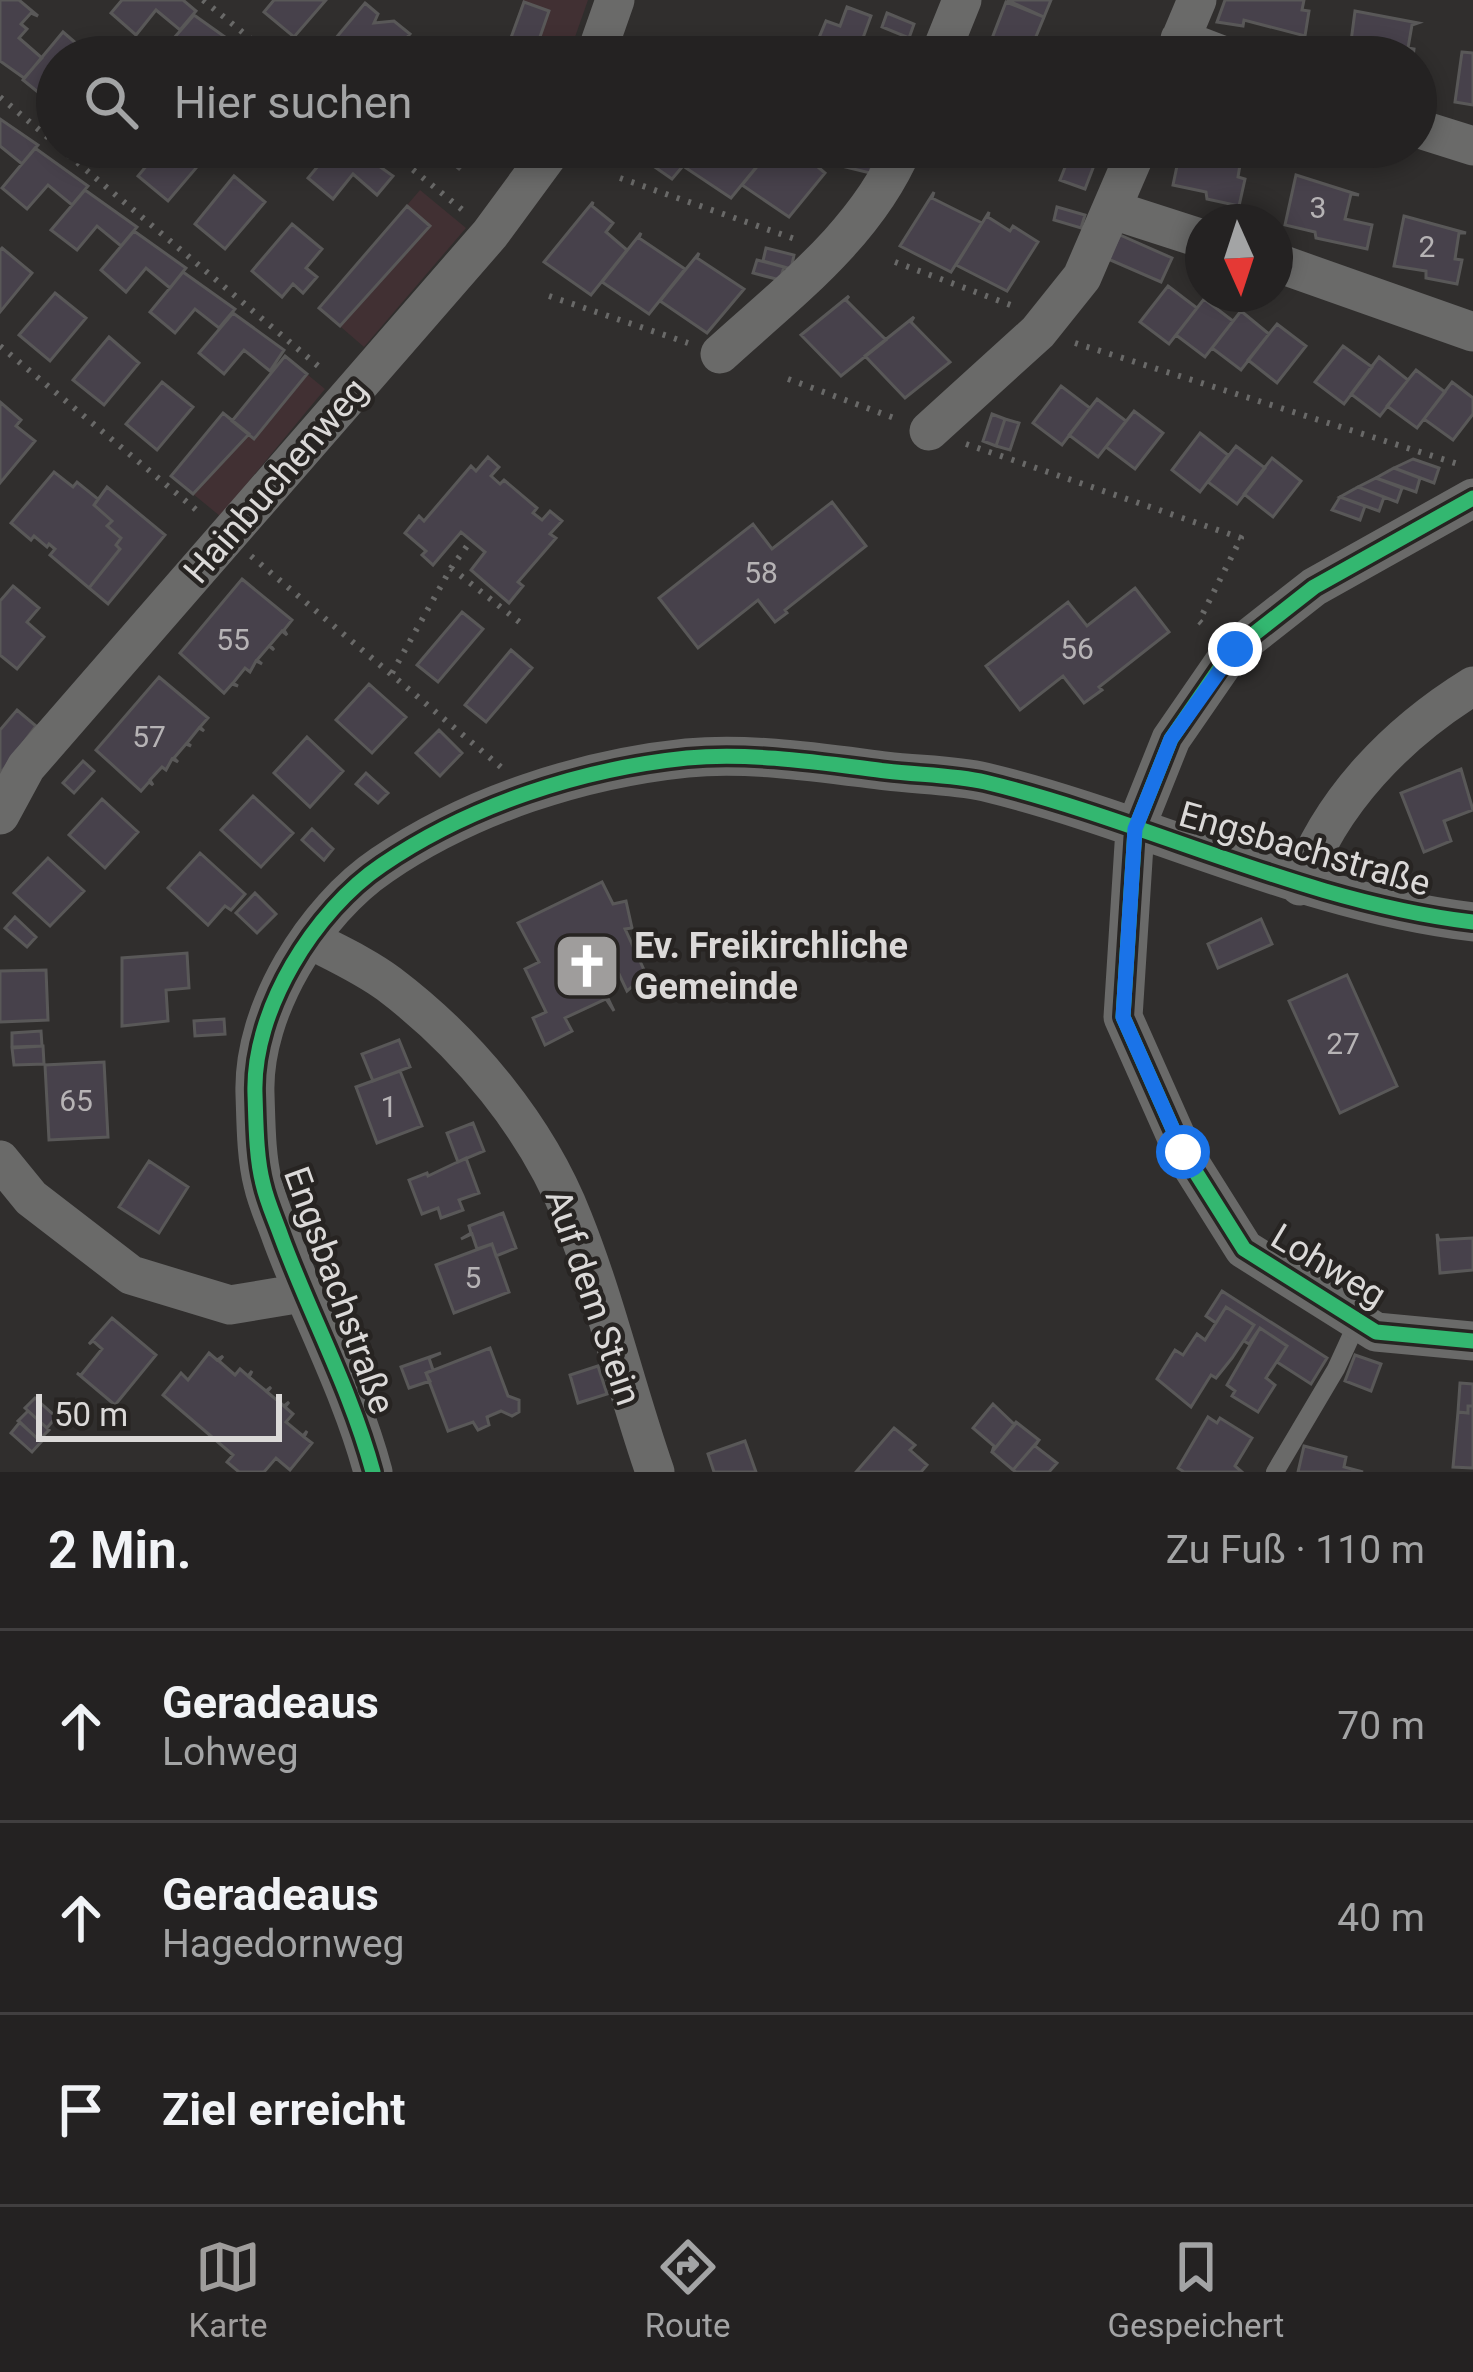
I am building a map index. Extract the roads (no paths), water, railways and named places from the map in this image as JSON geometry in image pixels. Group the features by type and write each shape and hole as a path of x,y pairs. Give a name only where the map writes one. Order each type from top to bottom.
{"street":[{"path":"602,36 615,0"},
{"path":"947,36 962,0"},
{"path":"1181,36 1197,0"},
{"path":"1437,135 1473,146"},
{"name":"Hainbuchenweg","path":"0,815 26,767 213,524 490,234 542,168"},
{"path":"720,354 833,252 894,168"},
{"path":"929,431 1042,325 1082,277 1130,168"},
{"path":"1113,210 1185,233"},
{"path":"1293,268 1473,332"},
{"name":"Lohweg","path":"1473,499 1314,587 1235,649 1171,739 1135,829 1123,1017 1183,1152 1244,1249 1376,1332 1473,1341"},
{"path":"1300,886 1316,843 1367,772 1450,700 1473,686"},
{"name":"Engsbachstraße","path":"373,1472 347,1390 302,1293 262,1184 254,1088 270,1005 309,939 352,885 425,836 511,800 586,776 689,758 814,762 983,782 1300,886 1429,917 1473,922"},
{"name":"Auf dem Stein","path":"309,939 386,982 430,1019 473,1062 537,1145 573,1219 655,1472"},
{"path":"0,1160 32,1198 131,1275 230,1305 302,1293"}],"lane":[{"path":"1275,1472 1336,1370 1358,1321"}],"place":[{"name":"Ev. Freikirchliche Gemeinde","path":"587,966"}]}
